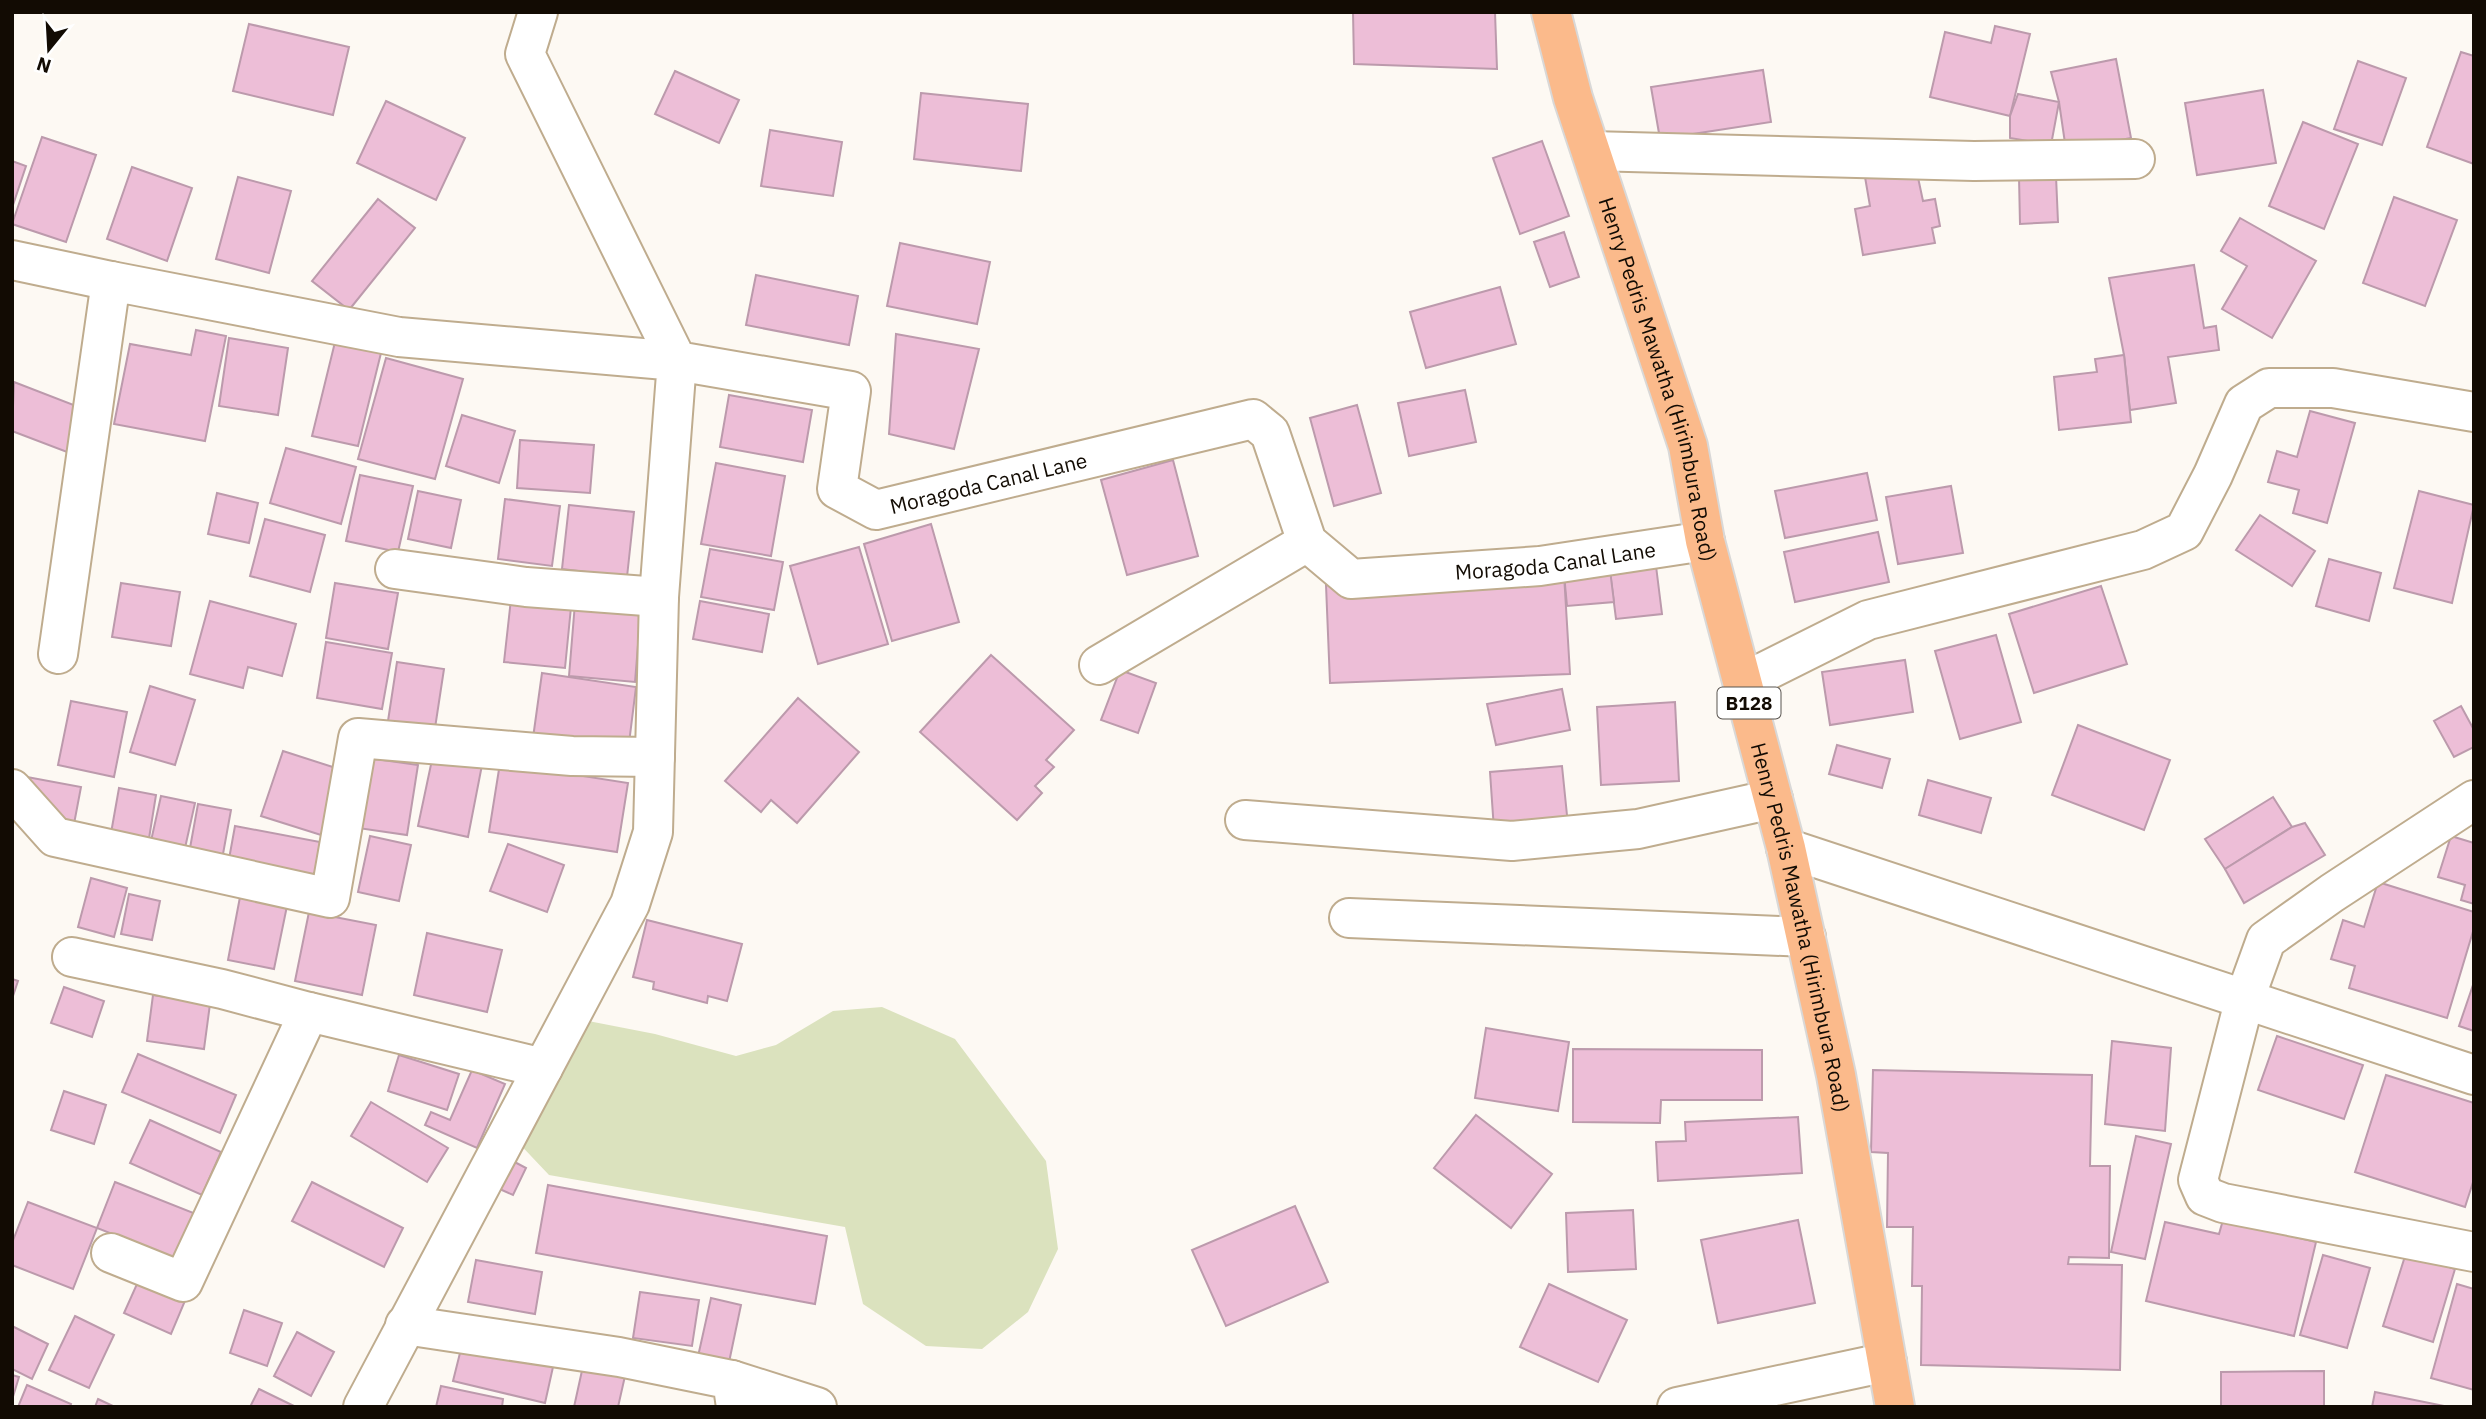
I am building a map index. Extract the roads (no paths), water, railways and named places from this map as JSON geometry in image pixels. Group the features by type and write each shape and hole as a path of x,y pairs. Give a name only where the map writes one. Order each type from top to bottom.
{"main road":[{"name":"Henry Pedris Mawatha (Hirimbura Road)","path":"1551,12 1573,98 1688,446 1705,541 1786,848 1836,1075 1895,1407"}],"street":[{"path":"363,1407 630,904 653,832 659,597 677,361 525,54 538,12"},
{"path":"1591,151 1974,161 2135,159"},
{"path":"12,260 399,337 677,361"},
{"path":"58,654 111,281"},
{"name":"Moragoda Canal Lane","path":"677,361 851,391 837,489 876,510 1253,419 1270,433 1307,542 1351,579 1539,566 1705,541"},
{"path":"1744,682 1868,620 2143,550 2184,531 2213,475 2244,404 2269,388 2333,388 2474,412"},
{"path":"1099,665 1307,542"},
{"path":"394,569 526,587 659,597"},
{"path":"12,789 55,837 330,898 358,738 572,756 655,757"},
{"path":"1245,820 1512,841 1638,829 1773,799"},
{"path":"2474,800 2332,893 2266,940 2245,999 2198,1180 2205,1196 2223,1203 2474,1252"},
{"path":"1786,848 2474,1074"},
{"path":"1349,918 1805,937"},
{"path":"72,957 222,989 543,1069"},
{"path":"111,1253 183,1282 309,1012"},
{"path":"405,1325 619,1357 734,1393 817,1407"},
{"path":"1677,1407 1887,1362"}]}
